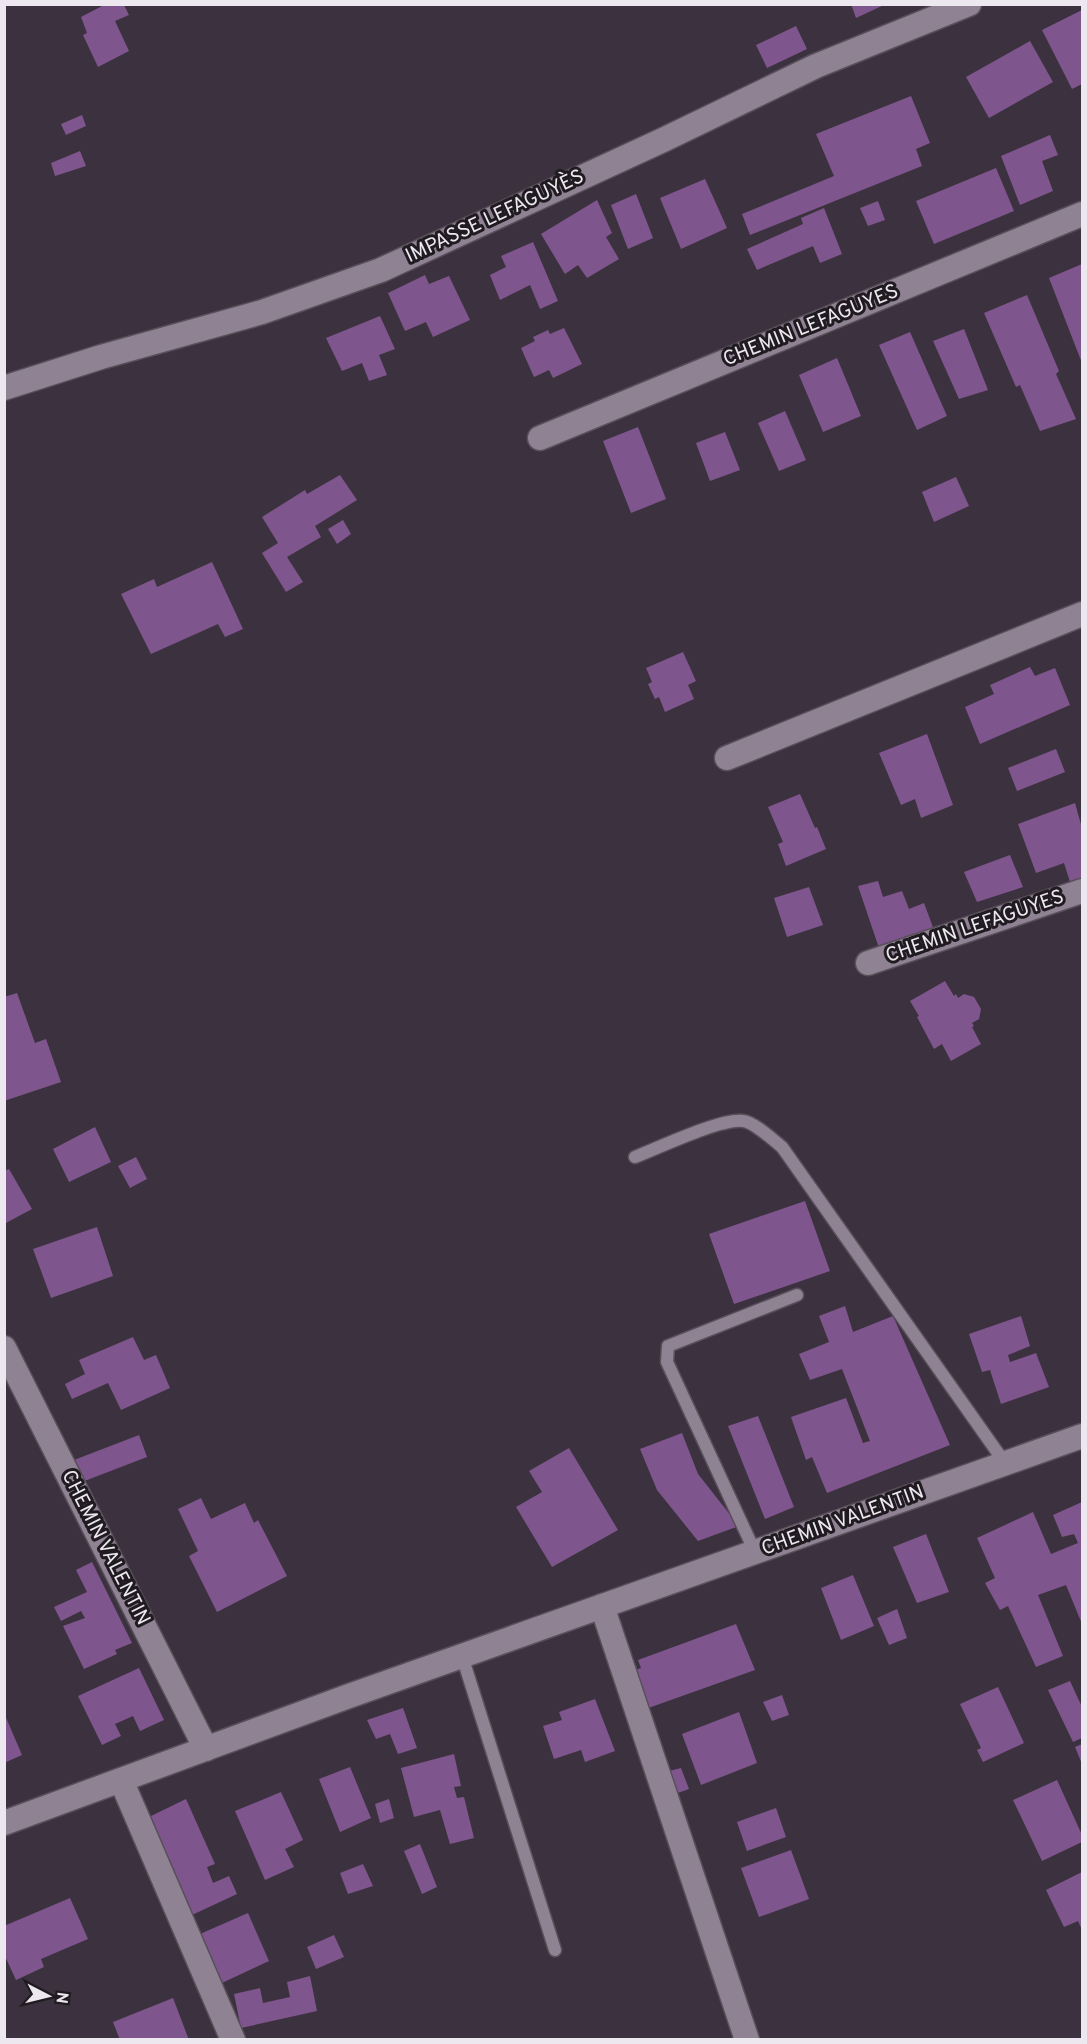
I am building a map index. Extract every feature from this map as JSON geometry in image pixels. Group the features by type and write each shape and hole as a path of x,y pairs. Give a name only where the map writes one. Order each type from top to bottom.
{"street":[{"name":"IMPASSE LEFAGUYÈS","path":"4,388 101,357 262,312 381,270 663,140 816,66 969,4"},
{"name":"CHEMIN LEFAGUYES","path":"540,438 1083,214"},
{"path":"727,758 1083,614"},
{"name":"CHEMIN LEFAGUYES","path":"868,963 1083,891"},
{"name":"CHEMIN VALENTIN","path":"4,1348 206,1749"},
{"name":"CHEMIN VALENTIN","path":"4,1823 462,1656 1083,1436"},
{"path":"602,1606 747,2040"},
{"path":"121,1780 233,2040"}],"lane":[{"path":"635,1158 715,1125 744,1121 762,1131 782,1147 1005,1463"},
{"path":"755,1552 667,1362 668,1346 797,1295"},
{"path":"462,1656 555,1950"}],"building":[{"path":"851,4 886,4 856,18"},
{"path":"104,5 124,5 129,15 115,21 129,51 98,67 83,35 87,33 81,17"},
{"path":"1082,10 1082,84 1072,89 1042,30"},
{"path":"796,26 807,49 767,68 756,45"},
{"path":"1030,41 1053,82 989,118 966,77"},
{"path":"911,96 930,143 916,149 922,166 750,235 742,214 834,176 816,134"},
{"path":"82,115 86,126 66,135 61,124"},
{"path":"1050,135 1058,155 1042,161 1053,191 1020,205 1001,156"},
{"path":"80,151 86,166 55,176 51,163"},
{"path":"996,168 1014,211 934,244 916,201"},
{"path":"705,179 727,228 681,249 660,198"},
{"path":"636,194 653,238 628,249 611,205"},
{"path":"597,200 612,233 606,237 619,259 587,278 578,265 565,274 541,234"},
{"path":"878,201 885,220 868,226 860,208"},
{"path":"824,208 842,254 820,263 813,246 757,270 747,249 803,224 801,218"},
{"path":"533,242 558,301 540,309 530,285 500,300 490,275 506,267 501,256"},
{"path":"1082,264 1082,363 1049,278"},
{"path":"425,275 429,284 449,276 470,320 433,337 426,322 405,331 388,293"},
{"path":"1027,295 1059,371 1056,374 1076,419 1040,431 1020,385 1016,387 984,313"},
{"path":"380,316 395,349 379,355 387,375 369,381 362,363 342,371 326,338"},
{"path":"564,328 582,364 553,378 549,370 534,377 521,348 535,341 533,337 548,330 550,334"},
{"path":"964,329 988,390 959,399 933,341"},
{"path":"910,332 947,416 917,430 879,345"},
{"path":"837,358 861,416 823,432 799,375"},
{"path":"785,411 806,460 779,471 758,423"},
{"path":"638,427 666,499 631,513 603,441"},
{"path":"725,432 740,470 710,481 696,443"},
{"path":"340,475 357,500 315,526 321,537 287,557 303,582 286,592 262,553 278,543 262,517 305,490 307,494"},
{"path":"956,477 969,506 934,522 922,492"},
{"path":"343,520 351,534 337,544 328,529"},
{"path":"212,562 243,629 225,637 218,624 151,654 121,594 154,579 157,587"},
{"path":"683,652 696,681 688,685 694,699 665,712 659,697 655,699 648,684 652,682 646,668"},
{"path":"1030,667 1035,676 1055,668 1070,705 980,744 965,707 994,694 990,685"},
{"path":"927,734 953,805 921,818 915,799 901,805 879,753"},
{"path":"1056,749 1065,772 1017,791 1008,768"},
{"path":"800,794 826,849 786,866 778,844 783,842 768,807"},
{"path":"1075,803 1082,828 1082,878 1070,882 1064,863 1036,873 1018,824"},
{"path":"1010,855 1023,887 977,902 964,872"},
{"path":"878,881 883,897 902,891 909,909 924,903 934,930 879,948 858,886"},
{"path":"809,887 823,925 787,937 774,898"},
{"path":"945,981 954,996 956,994 958,998 964,994 974,997 981,1009 979,1019 972,1023 974,1026 972,1027 981,1044 951,1061 942,1044 934,1049 910,1001"},
{"path":"17,993 35,1043 46,1039 61,1082 4,1101 4,997"},
{"path":"95,1127 111,1162 69,1182 53,1149"},
{"path":"136,1157 147,1179 130,1188 118,1166"},
{"path":"9,1169 32,1209 4,1224 4,1171"},
{"path":"805,1201 830,1271 734,1304 709,1234"},
{"path":"97,1227 113,1276 51,1298 33,1249"},
{"path":"845,1306 853,1332 893,1316 950,1445 827,1493 812,1457 806,1460 791,1417 846,1398 863,1443 870,1441 842,1369 810,1380 799,1354 829,1342 819,1316"},
{"path":"1021,1316 1030,1346 1008,1355 1010,1362 1036,1353 1049,1387 1001,1404 990,1370 982,1372 969,1334"},
{"path":"133,1337 144,1360 156,1355 170,1388 121,1410 108,1383 72,1399 65,1384 85,1374 79,1360"},
{"path":"758,1416 794,1507 765,1519 728,1426"},
{"path":"682,1433 698,1474 739,1526 698,1541 657,1490 640,1449"},
{"path":"139,1435 147,1457 82,1482 74,1460"},
{"path":"569,1448 618,1530 552,1567 516,1507 542,1492 529,1471"},
{"path":"201,1498 211,1519 245,1503 254,1523 258,1520 287,1576 217,1612 189,1556 198,1551 178,1509"},
{"path":"1082,1502 1082,1624 1066,1585 1038,1595 1063,1656 1036,1667 1008,1606 1000,1610 985,1583 995,1578 977,1538 1033,1512 1051,1554 1078,1543 1074,1534 1062,1537 1053,1515"},
{"path":"926,1534 949,1592 917,1603 893,1547"},
{"path":"92,1562 132,1643 115,1650 117,1654 84,1669 63,1626 85,1618 81,1611 61,1621 54,1607 87,1592 76,1570"},
{"path":"853,1575 874,1626 841,1640 821,1588"},
{"path":"897,1609 907,1638 889,1645 877,1618"},
{"path":"736,1624 755,1670 640,1711 627,1673 641,1668 638,1660"},
{"path":"139,1668 164,1720 140,1731 133,1716 115,1724 121,1736 102,1745 78,1696"},
{"path":"1070,1681 1082,1707 1082,1738 1073,1742 1048,1690"},
{"path":"998,1687 1024,1743 983,1762 977,1750 981,1748 960,1704"},
{"path":"782,1695 789,1715 772,1721 763,1702"},
{"path":"595,1699 615,1751 585,1762 581,1750 554,1759 543,1726 562,1720 559,1712"},
{"path":"403,1708 417,1748 398,1754 390,1734 376,1739 367,1720"},
{"path":"739,1712 757,1763 701,1785 682,1734"},
{"path":"4,1713 22,1755 4,1763"},
{"path":"1082,1744 1082,1764 1075,1747"},
{"path":"454,1754 461,1786 454,1787 457,1798 464,1797 474,1838 450,1844 440,1810 414,1817 401,1768"},
{"path":"350,1767 371,1818 340,1832 319,1779"},
{"path":"681,1768 689,1789 672,1795 665,1772"},
{"path":"1057,1780 1082,1835 1082,1842 1042,1861 1013,1800"},
{"path":"281,1792 303,1840 285,1849 294,1867 265,1880 235,1811"},
{"path":"186,1799 215,1864 207,1867 213,1883 229,1876 237,1894 192,1915 149,1817"},
{"path":"389,1799 394,1818 380,1823 375,1804"},
{"path":"776,1808 786,1837 747,1851 737,1822"},
{"path":"420,1844 437,1887 422,1894 404,1851"},
{"path":"791,1850 809,1899 759,1917 741,1868"},
{"path":"363,1864 373,1886 348,1894 340,1873"},
{"path":"1082,1872 1082,1930 1078,1921 1064,1927 1046,1890"},
{"path":"70,1898 88,1939 41,1959 44,1967 16,1980 4,1954 4,1926"},
{"path":"248,1913 269,1961 222,1983 200,1934"},
{"path":"334,1935 344,1957 316,1969 307,1947"},
{"path":"310,1976 317,2011 241,2028 234,1994 260,1988 263,2003 290,1997 287,1982"},
{"path":"173,1998 189,2040 120,2040 113,2022"}]}
